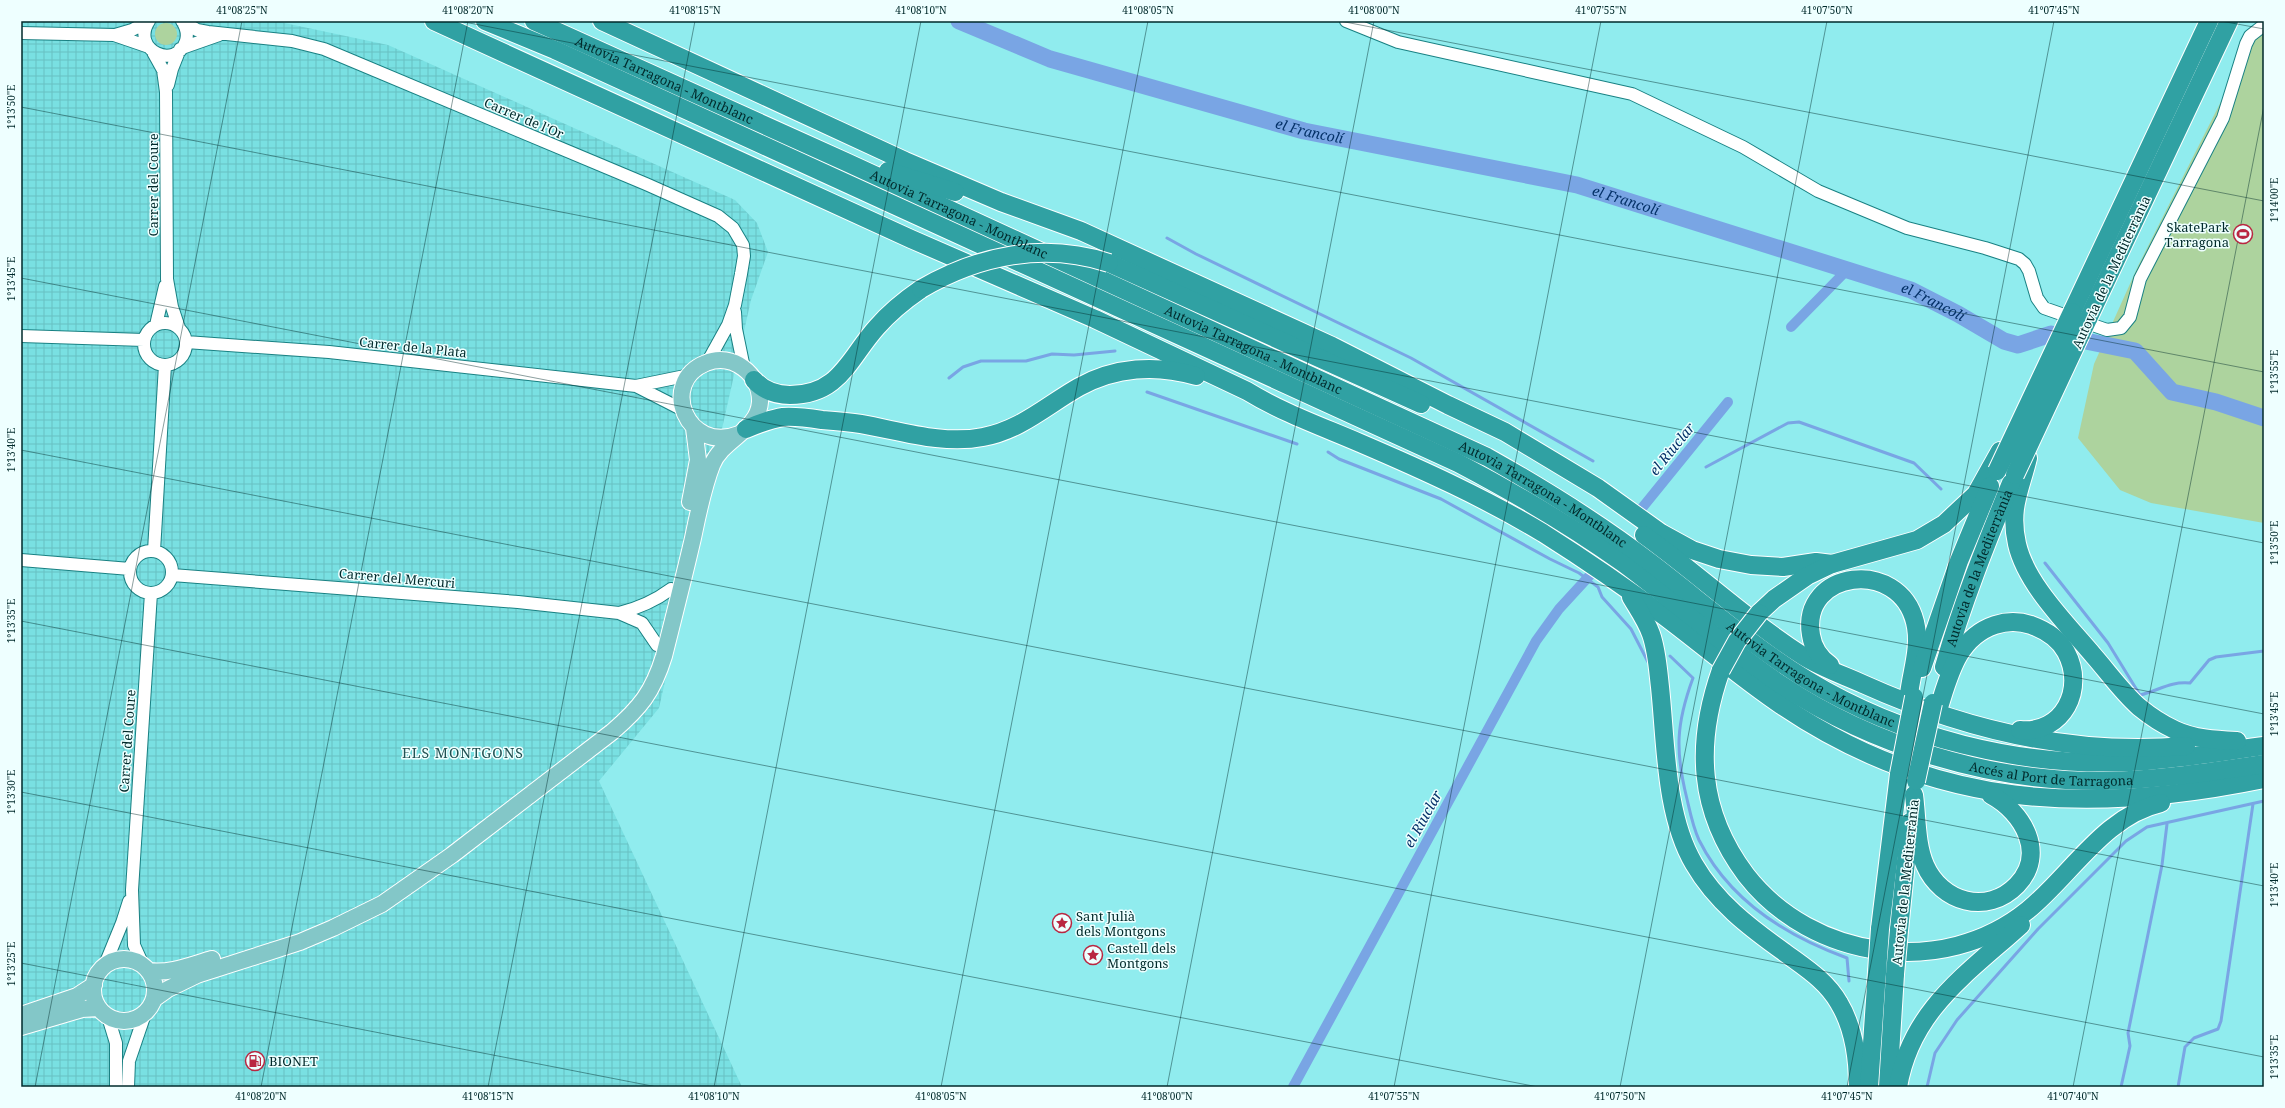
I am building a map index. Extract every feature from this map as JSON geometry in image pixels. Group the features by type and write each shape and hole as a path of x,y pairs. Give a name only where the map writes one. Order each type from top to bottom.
{"highway":[{"path":"434,21 738,158 981,270 1095,319 1248,391 1267,403"},
{"name":"Autovia Tarragona - Montblanc","path":"486,21 531,42 555,50 1458,463 1544,510 1624,564 1781,684 1846,720"},
{"name":"Autovia Tarragona - Montblanc","path":"534,21 846,162 1487,457 1571,506 1612,534 1747,638 1806,679 1886,720 1933,732"},
{"path":"602,21 899,158 1001,202 1081,231 1339,349 1448,405 1505,432 1537,450 1598,488 1661,533 1692,550 1719,559 1751,565 1783,567 1816,562 1832,564"},
{"name":"Autovia de la Mediterrània","path":"1869,1087 1880,929 1892,820 1911,701 1947,594 1993,470 2012,436 2072,312 2209,21"},
{"name":"Autovia de la Mediterrània","path":"1888,1087 1898,930 1915,788 1933,732 1937,704 1956,625 1984,548 2018,476 2031,444 2088,319 2229,21"},
{"path":"531,42 548,55 738,158"},
{"path":"846,162 871,165 936,187 1001,202"},
{"path":"749,374 764,389 787,395 812,392 831,383 844,372 869,336 886,317 921,288 962,268 1012,255 1061,253 1109,263 1497,438"},
{"path":"1095,319 1123,326 1232,367 1252,370"},
{"path":"742,432 764,421 792,417 860,424 937,438 984,437 1022,424 1090,382 1111,374 1136,368 1167,370 1187,374 1248,398 1267,403 1420,469 1493,505 1544,534 1624,588 1763,693 1825,733 1886,761 1933,778 1973,788 2031,798 2100,800 2177,794 2264,780"},
{"path":"1448,405 1613,512 1803,656 1824,668 1916,706 2009,735 2091,746 2178,747 2264,737"},
{"path":"1993,470 1967,505 1932,532 1905,544 1832,564 1807,576 1791,586 1759,613 1737,641 1720,670 1708,713 1704,759 1706,783 1717,823 1738,863 1751,881 1778,908 1811,930 1846,943 1887,952 1914,953 1944,949 1979,937 2014,920 2038,901 2112,827 2148,806 2238,790 2264,780"},
{"path":"2018,476 2014,508 2017,546 2022,560 2038,588 2069,626 2125,692 2151,715 2176,730 2188,735 2204,739 2237,741"},
{"path":"1843,675 1824,662 1815,648 1810,630 1812,611 1821,597 1838,584 1859,578 1887,584 1902,597 1915,622 1917,645 1911,701"},
{"path":"1624,588 1646,620 1651,634 1658,668 1672,799 1680,831 1693,863 1714,894 1728,908 1810,971 1831,990 1839,1002 1850,1028 1857,1059 1858,1087"},
{"path":"1937,704 1955,662 1962,650 1978,633 2002,623 2014,622 2038,628 2058,641 2066,652 2071,664 2073,678 2070,703 2064,713 2056,721 2036,730 2026,731 1966,722"},
{"name":"Accés al Port de Tarragona","path":"1846,720 1886,739 1962,763 2004,772 2053,778 2101,781 2149,779 2264,764"},
{"name":"Accés al Port de Tarragona","path":"1933,732 2010,755 2082,762 2156,760 2264,746"},
{"path":"1915,788 1921,851 1931,877 1938,885 1958,899 1967,902 1980,902 1997,898 2017,885 2027,869 2030,851 2026,828 2016,813 1997,798 1973,788"},
{"path":"1898,1087 1905,1056 1912,1039 1932,1009 2041,907 2087,852"}],"main road":[{"path":"21,1027 82,1009 104,1013 123,1021 132,1020 145,1014 154,1000 168,989 197,975 300,942 382,904 452,855 634,713 645,701 656,681 664,656 702,497 713,463 720,451 742,432 756,416 759,406 758,389 749,374 726,360 707,363 690,375 683,389 683,410 694,428 698,460 671,589 654,661 643,684 618,714 440,852 370,900 302,929 190,966 158,972 124,959 115,960 104,967 96,977 94,985 94,999 104,1013"},
{"path":"694,428 714,438 725,438 742,432"},
{"path":"146,968 155,983 154,1000"},
{"path":"21,1015 77,996 94,985"}],"street":[{"path":"114,36 132,30 149,21"},
{"path":"149,21 144,36 151,50"},
{"name":"Carrer de l'Or","path":"182,21 197,30 220,34 292,41 324,49 718,216 733,228 743,245 744,256 735,305 728,325 707,363"},
{"name":"Carrer del Coure","path":"166,92 172,69 187,34 182,21"},
{"path":"1346,21 1398,42 1632,94 1743,147 1825,194 1907,228 1986,248 2019,260 2025,264 2029,271 2037,298 2044,308 2100,328 2115,330 2125,324 2130,317 2140,278 2223,118 2246,44 2250,36 2264,25"},
{"path":"21,33 114,36 151,50"},
{"name":"Carrer de l'Or","path":"151,50 165,56 172,55 181,49 220,34"},
{"name":"Carrer del Coure","path":"151,50 163,70 166,92 167,278 172,306 179,328"},
{"name":"Carrer del Coure","path":"156,325 167,278"},
{"name":"Carrer de l'Or","path":"735,305 736,329 749,374"},
{"path":"168,323 179,328 186,342 182,357 173,364 165,365 152,361 147,355 144,340 147,333 156,325 168,323"},
{"path":"21,336 144,340"},
{"name":"Carrer de la Plata","path":"186,342 329,352 636,386 690,375"},
{"path":"154,551 165,365"},
{"name":"Carrer de la Plata","path":"636,386 683,410"},
{"path":"148,551 154,551 160,553 169,561 172,575 168,585 163,589 151,593 138,589 133,583 130,569 136,557 148,551"},
{"path":"21,560 130,569"},
{"name":"Carrer del Mercuri","path":"172,575 518,602 619,613 642,623 657,645"},
{"name":"Carrer del Mercuri","path":"619,613 639,608 658,599 671,589"},
{"name":"Carrer del Coure","path":"146,968 134,945 132,890 151,593"},
{"name":"Carrer del Coure","path":"104,967 122,923 132,890"},
{"path":"104,1013 116,1043 116,1087"},
{"path":"128,1087 129,1061 145,1014"}],"shaded area":[{"path":"21,21 275,21 388,45 735,200 757,223 768,252 751,300 659,708 599,781 742,1087 21,1087"}],"green space":[{"path":"166,23 174,26 177,34 174,42 166,45 158,42 155,34 158,26"},
{"path":"2264,27 2264,523 2151,503 2120,490 2078,438 2094,364 2138,266 2254,36"}],"waterway":[{"name":"el Francolí","path":"959,21 1050,59 1304,131 1577,185 1911,290 1958,314 2004,341 2018,345 2051,334 2135,351 2172,392 2216,402 2264,418"},
{"path":"1167,238 1196,254 1411,358 1593,461"},
{"name":"el Riuclar","path":"1791,327 1848,269"},
{"path":"949,378 963,367 981,361 1026,361 1052,354 1074,355 1115,351"},
{"path":"1147,392 1297,444"},
{"name":"el Riuclar","path":"1638,513 1728,402"},
{"path":"1706,467 1788,423 1799,422 1914,463 1941,489"},
{"path":"1328,452 1339,459 1441,499 1550,559 1579,573 1598,587 1602,597 1631,629 1648,662"},
{"path":"2045,563 2108,643 2140,695 2176,683 2190,683 2209,660 2216,657 2264,651"},
{"name":"el Riuclar","path":"1293,1087 1536,641 1559,609 1592,573"},
{"path":"1670,656 1693,678 1687,694 1680,724 1679,752 1683,782 1692,820 1699,840 1711,861 1726,881 1761,913 1802,939 1847,958 1849,981"},
{"path":"1927,1087 1935,1053 1957,1020 2038,929 2126,841 2147,827 2264,801"},
{"path":"2178,1087 2185,1047 2194,1038 2218,1029 2221,1021 2253,804"},
{"path":"2121,1087 2130,1046 2128,1033 2162,865 2167,824"}],"place":[{"name":"SkatePark Tarragona","path":"2243,234"},
{"name":"Sant Julià dels Montgons","path":"1062,923"},
{"name":"Castell dels Montgons","path":"1093,955"},
{"name":"BIONET","path":"255,1061"}],"district":[{"name":"ELS MONTGONS","path":"463,753"}]}
